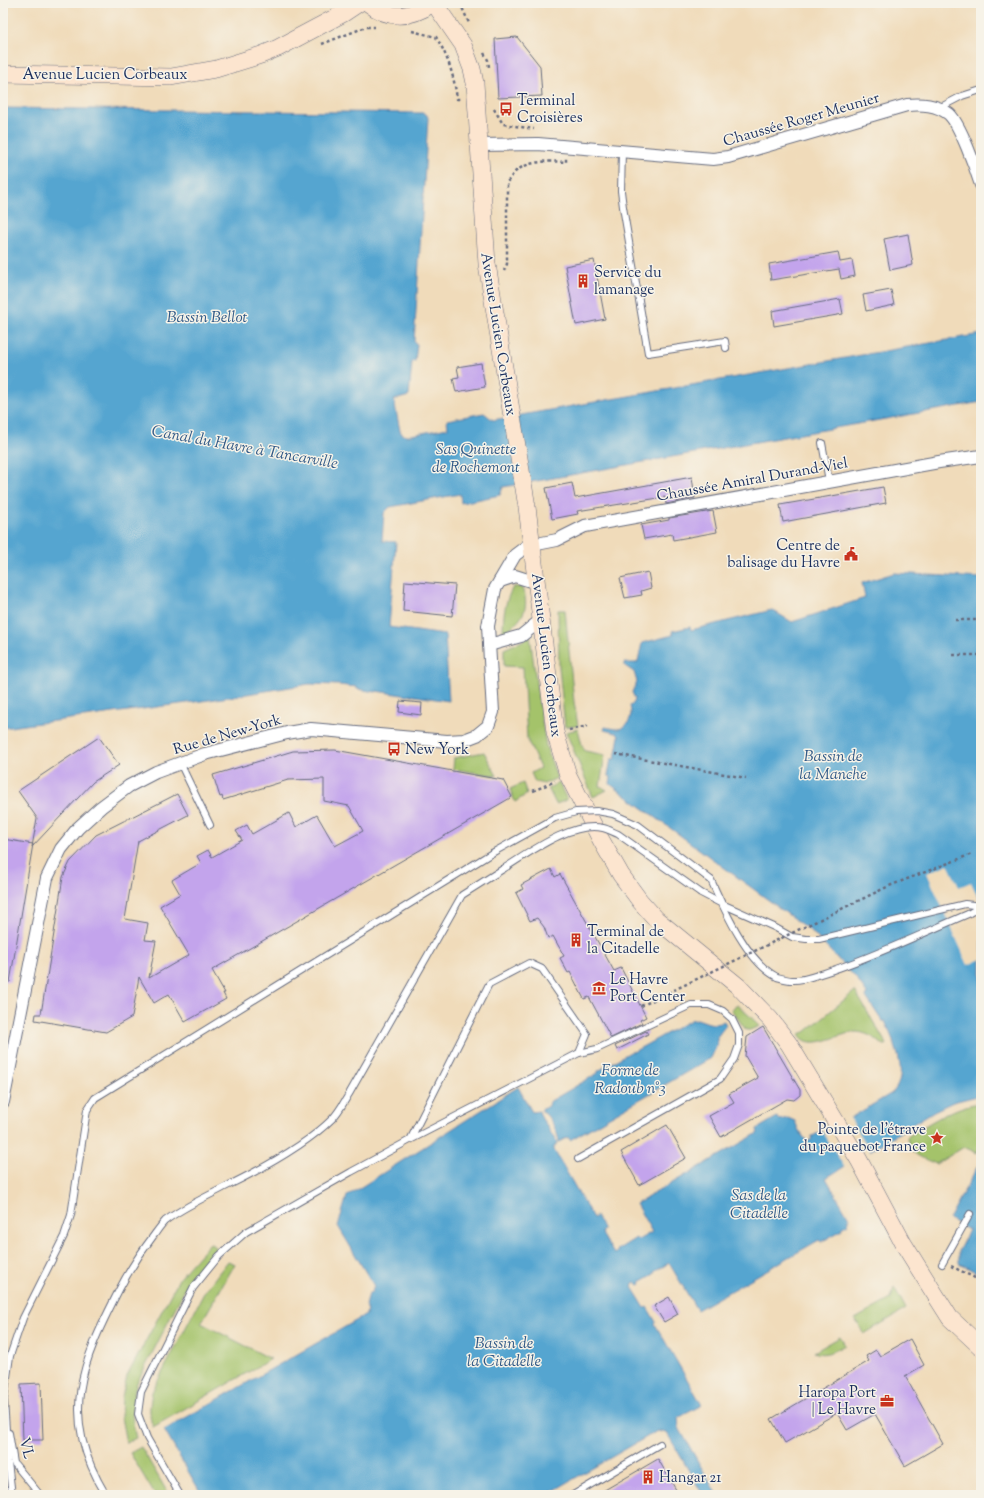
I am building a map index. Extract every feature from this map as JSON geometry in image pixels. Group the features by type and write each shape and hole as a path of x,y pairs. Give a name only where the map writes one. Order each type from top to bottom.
{"main road":[{"name":"Avenue Lucien Corbeaux","path":"3,74 171,77 195,74 232,65 278,48 344,13 359,3"},
{"path":"368,3 376,9 390,15 406,15 421,11 433,3"},
{"name":"Avenue Lucien Corbeaux","path":"433,3 463,45 472,69 475,83 487,264 533,544 555,732 568,775 601,840 621,875 640,901 656,918 738,986 770,1019 789,1044 859,1160 903,1243 950,1318 981,1347"}],"street":[{"name":"Chaussée Roger Meunier","path":"479,145 538,144 714,159 728,157 907,105 922,104 939,108"},
{"path":"939,108 950,115 959,130 975,164 981,185"},
{"name":"Chaussée Amiral Durand-Viel","path":"533,544 557,540 585,526 829,481 981,456"},
{"name":"Rue de New-York","path":"3,1102 47,878 61,849 78,828 101,807 129,786 156,772 205,754 279,734 311,729 446,741 464,740 477,735 488,726 493,712 488,626 495,589 515,555 527,546 533,544"},
{"path":"500,581 515,576 537,583"},
{"path":"489,645 521,636 541,620"}],"lane":[{"path":"939,108 962,96 981,90"},
{"path":"622,151 621,190 623,207 648,352 725,341 726,348"},
{"path":"822,443 829,481"},
{"path":"180,763 210,825"},
{"path":"12,1495 3,1401 10,1356 24,1318 64,1236 71,1215 84,1122 87,1110 95,1098 492,853 555,818 576,812 597,811 613,814 638,825 712,880 722,904 744,943 760,965 777,977 792,980 810,977 845,966 968,914 981,906"},
{"path":"106,1495 86,1454 81,1434 78,1411 80,1386 86,1362 97,1332 129,1270 164,1222 197,1201 296,1148 333,1118 350,1094 462,895 560,836 584,828 603,828 618,834 701,893 792,937 819,939 965,904 981,906"},
{"path":"410,1140 490,984 529,963 542,969 587,1034 579,1053"},
{"path":"180,1495 147,1438 138,1414 141,1392 194,1288 219,1256 246,1232 410,1140 579,1053 597,1049 691,1005 709,1005 722,1011 732,1019 739,1034 739,1045 734,1059 720,1079 578,1159"},
{"path":"942,1264 970,1214"},
{"name":"VL","path":"3,1401 14,1463 40,1495"},
{"path":"573,1495 660,1444"}],"path":[{"path":"460,3 471,27"},
{"path":"481,47 488,60 489,68"},
{"path":"493,103 494,110 504,124 538,130"},
{"path":"502,278 507,264 507,182 514,172 526,166 546,160 566,162"},
{"path":"955,620 981,620"},
{"path":"953,655 981,655"},
{"path":"579,727 588,726"},
{"path":"615,754 746,778"},
{"path":"533,791 546,786"},
{"path":"641,1006 889,886 972,854"},
{"path":"942,1264 954,1267 981,1280"}],"green space":[{"path":"513,587 521,587 526,601 525,607 520,619 503,632 505,609"},
{"path":"558,610 565,610 574,702 578,726 565,727 559,667"},
{"path":"530,635 546,746 557,778 544,784 535,782 531,773 540,768 527,739 523,667 504,666 504,649 522,641"},
{"path":"578,729 585,751 605,755 600,786 607,790 593,797 566,732"},
{"path":"484,752 497,776 453,769 454,758"},
{"path":"523,783 527,794 515,802 510,789"},
{"path":"559,783 567,800 556,804 548,788"},
{"path":"855,991 886,1045 883,1045 870,1036 859,1032 849,1033 817,1042 810,1042 799,1034 805,1032"},
{"path":"738,1005 760,1026 746,1030 731,1009"},
{"path":"981,1103 981,1145 977,1153 964,1147 936,1164 913,1152 908,1143 907,1137 952,1111"},
{"path":"210,1243 216,1248 189,1281 137,1383 132,1410 136,1438 126,1443 121,1417 122,1397 127,1376 180,1277"},
{"path":"228,1261 235,1264 201,1323 271,1359 153,1427 150,1414 152,1392 205,1291"},
{"path":"894,1287 906,1309 864,1334 855,1319 891,1299"},
{"path":"840,1337 845,1345 834,1351 822,1354 814,1352"},
{"path":"141,1447 169,1495 155,1495 130,1453"}],"water":[{"name":"Bassin Bellot","path":"3,108 424,113 427,115 414,342 417,344 415,361 412,362 409,396 394,400 400,431 406,436 448,428 447,420 484,413 493,420 981,334 981,402 503,487 500,495 461,503 460,494 390,507 384,513 382,541 396,542 389,627 445,635 449,701 376,692 357,689 357,687 309,684 216,699 3,728"},
{"path":"894,573 981,578 981,1095 953,1102 934,1111 826,1178 849,1218 848,1224 841,1228 842,1230 821,1242 819,1240 697,1310 669,1263 640,1282 641,1284 639,1285 635,1282 633,1283 632,1287 656,1322 655,1324 702,1405 678,1418 679,1428 717,1495 703,1495 667,1433 657,1431 546,1495 202,1495 164,1430 366,1315 366,1306 369,1293 372,1292 374,1286 338,1226 347,1196 518,1087 532,1112 539,1111 557,1143 554,1150 593,1218 596,1216 604,1230 601,1232 614,1254 618,1251 617,1250 636,1238 638,1240 652,1232 636,1204 758,1133 757,1129 777,1117 780,1120 788,1118 795,1121 798,1129 807,1142 812,1139 811,1137 825,1129 827,1132 892,1093 897,1086 900,1077 899,1058 896,1048 885,1021 882,1021 866,997 867,994 856,978 812,932 610,784 611,777 608,775 611,759 615,759 619,736 616,733 604,730 605,727 616,729 622,728 629,720 631,713 630,706 633,704 635,699 632,692 637,682 634,672 625,666 625,663 638,662 642,643 673,635 672,631 690,627 691,630 772,610 792,622 865,598 862,583"},
{"name":"Forme de Radoub n°3","path":"697,1019 714,1024 724,1021 726,1025 717,1037 717,1045 711,1058 570,1140 568,1137 559,1142 553,1124 541,1110 548,1106 549,1102 632,1051 633,1052 691,1020"},
{"path":"981,1160 981,1275 959,1263 959,1250 969,1230 949,1219"}],"pier":[{"path":"948,864 959,887 971,882 981,904 981,959 968,965 927,873"},
{"path":"849,1116 871,1152 845,1168 821,1129 825,1127 827,1129"}],"building":[{"path":"517,37 540,66 542,96 498,98 495,39"},
{"path":"908,234 913,265 890,270 884,239"},
{"path":"838,252 840,262 852,260 855,276 841,279 839,269 771,280 769,264"},
{"name":"Service du lamanage","path":"594,260 605,319 576,325 565,266"},
{"path":"891,290 894,305 866,311 863,295"},
{"path":"840,299 843,314 774,326 772,311"},
{"path":"481,363 485,387 456,392 453,378 459,377 457,367"},
{"path":"692,477 695,498 666,504 665,497 577,511 578,514 552,519 546,488 572,483 575,498"},
{"path":"883,487 886,503 783,522 780,505"},
{"path":"713,511 717,532 673,540 672,534 644,539 641,525 669,520 669,518"},
{"path":"648,572 651,588 641,591 642,595 625,598 620,578"},
{"path":"405,581 455,585 452,616 403,611"},
{"path":"400,701 422,703 421,715 399,712"},
{"path":"99,737 119,765 93,782 32,847 37,818 18,791"},
{"path":"335,750 503,780 512,797 212,970 225,993 223,993 226,999 185,1022 169,994 154,1003 139,977 132,1017 106,1032 35,1020 36,1014 41,1014 63,877 70,862 96,835 177,794 188,815 138,841 125,919 148,923 145,940 156,941 149,978 189,955 160,906 180,894 172,880 201,863 197,856 208,850 212,857 242,840 236,831 247,825 252,834 289,813 296,827 317,815 335,846 363,831 349,806 324,801 324,779 288,780 223,800 222,796 220,797 213,775 293,751"},
{"path":"3,839 33,844 10,982 3,981"},
{"name":"Terminal de la Citadelle","path":"551,869 555,877 560,874 614,971 621,968 646,1017 640,1020 642,1023 611,1038 589,997 584,999 570,972 568,973 560,958 564,956 553,936 548,938 544,927 537,918 530,921 516,893 523,889 521,885"},
{"path":"763,1027 800,1090 800,1095 794,1100 787,1099 721,1137 709,1116 734,1102 729,1094 758,1078 745,1056 747,1037"},
{"path":"646,1031 648,1034 617,1050 615,1046"},
{"path":"667,1125 686,1158 639,1185 621,1152"},
{"path":"669,1297 678,1314 664,1322 654,1306"},
{"name":"Haropa Port | Le Havre","path":"910,1339 924,1365 905,1376 943,1444 905,1466 875,1414 847,1430 837,1413 785,1443 771,1419 869,1361 866,1356 876,1350 880,1356"},
{"path":"41,1383 43,1440 23,1440 21,1384"},
{"name":"Hangar 21","path":"658,1459 679,1495 596,1495"}],"place":[{"name":"Terminal Croisières","path":"506,109"},
{"name":"Service du lamanage","path":"583,281"},
{"name":"Centre de balisage du Havre","path":"851,554"},
{"name":"New York","path":"394,749"},
{"name":"Terminal de la Citadelle","path":"576,940"},
{"name":"Le Havre Port Center","path":"599,988"},
{"name":"Pointe de l’étrave du paquebot France","path":"937,1138"},
{"name":"Haropa Port | Le Havre","path":"887,1401"},
{"name":"Hangar 21","path":"648,1477"}],"water label":[{"name":"Canal du Havre à Tancarville","path":"245,446"},
{"name":"Sas Quinette de Rochemont","path":"476,457"},
{"name":"Bassin de la Manche","path":"833,764"},
{"name":"Sas de la Citadelle","path":"759,1203"},
{"name":"Bassin de la Citadelle","path":"504,1351"}]}
